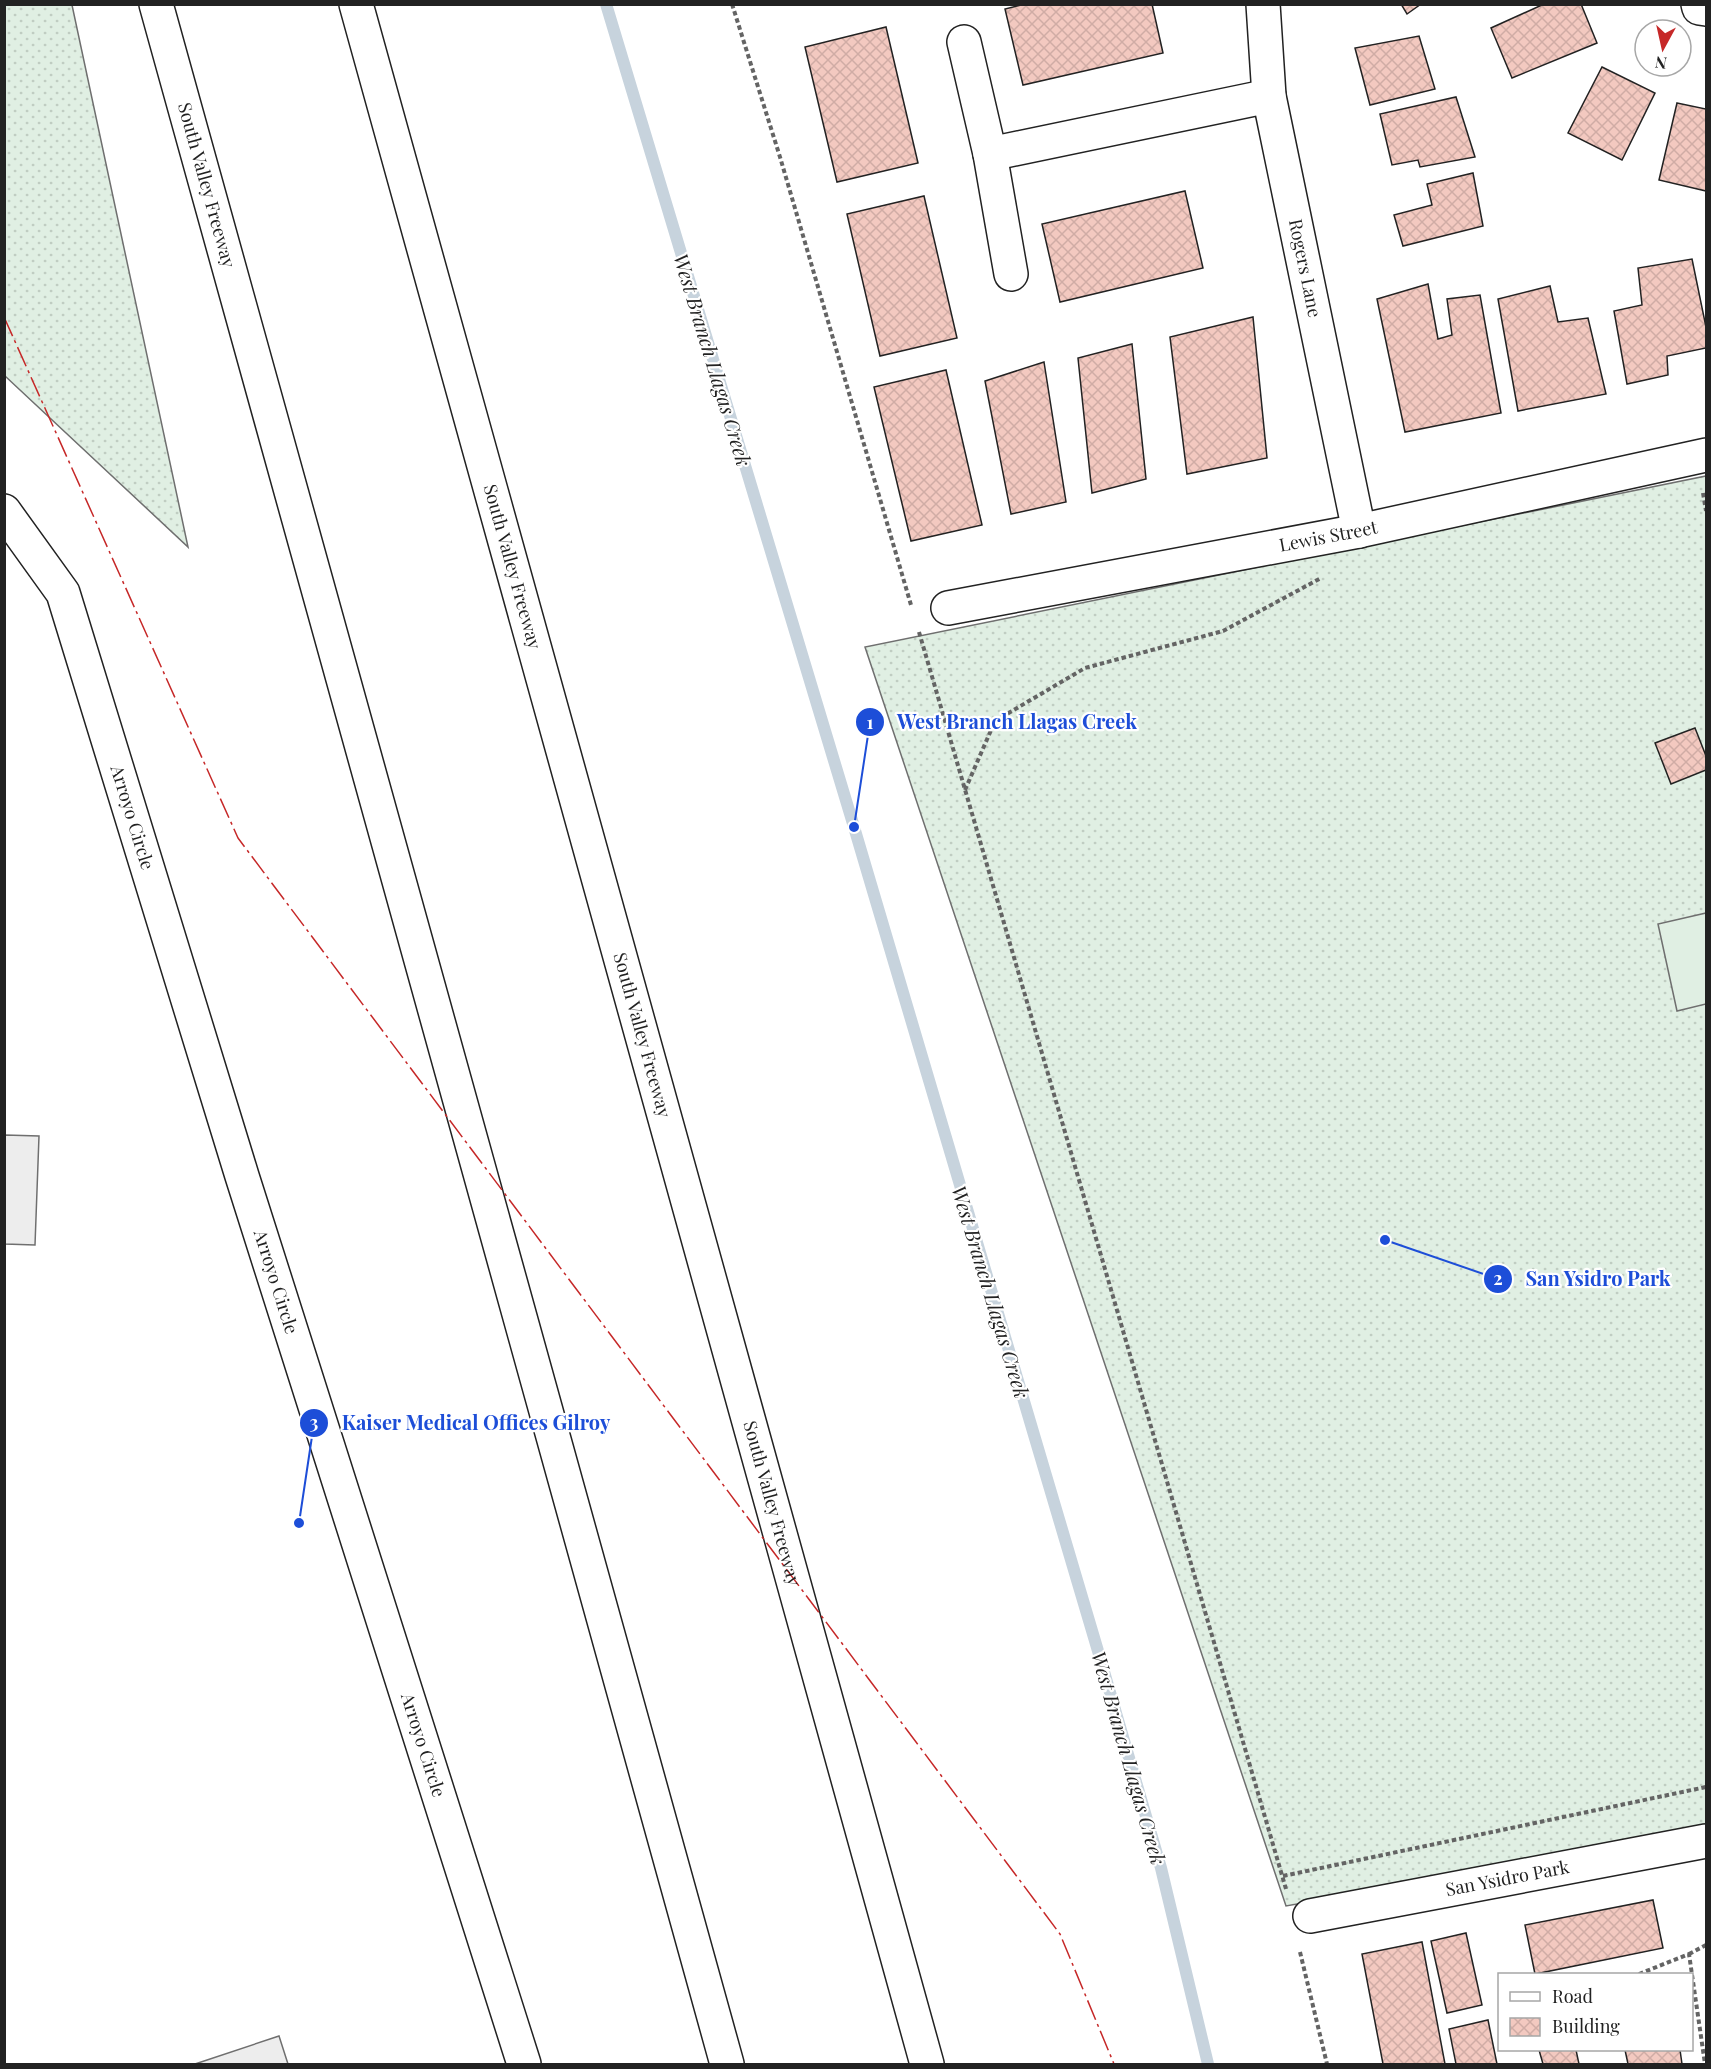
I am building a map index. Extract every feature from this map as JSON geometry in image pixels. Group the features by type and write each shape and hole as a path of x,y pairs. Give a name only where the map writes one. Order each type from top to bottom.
{"main road":[{"name":"South Valley Freeway","path":"156,4 727,2064"},
{"name":"South Valley Freeway","path":"356,4 927,2064"},
{"name":"Rogers Lane","path":"1263,4 1269,96 1359,531"},
{"path":"1698,4 1699,8 1707,9"},
{"path":"964,42 990,154 1011,274"},
{"path":"990,154 1269,96"},
{"name":"Lewis Street","path":"948,608 1359,531 1707,455"},
{"name":"Arroyo Circle","path":"4,511 63,593 239,1165 524,2064"},
{"name":"San Ysidro Park","path":"1299,1907 1707,1841"}],"path":[{"path":"732,4 783,168 913,612"},
{"path":"965,790 995,721 1084,668 1222,631 1330,573 1359,531"},
{"path":"916,624 1283,1876 1299,1907"},
{"path":"1283,1876 1707,1787"},
{"path":"1642,1973 1707,1945"},
{"path":"1299,1946 1327,2064"},
{"path":"1689,1954 1692,1973"},
{"path":"1693,1982 1705,2064"}],"green space":[{"path":"4,5 72,5 188,547 5,376"},
{"path":"1706,476 1706,1832 1286,1906 865,647"},
{"path":"1706,913 1706,1004 1677,1011 1658,924"}],"shaded area":[{"path":"5,1135 39,1136 35,1245 5,1244"},
{"path":"279,2036 288,2064 195,2064"}],"building":[{"path":"1025,4 1152,4 1163,53 1023,85 1005,9"},
{"path":"1401,4 1421,4 1407,14"},
{"path":"1544,4 1581,4 1597,43 1512,78 1491,28"},
{"path":"886,27 918,163 837,182 805,47"},
{"path":"1419,36 1435,89 1370,105 1355,48"},
{"path":"1602,67 1655,93 1622,160 1568,133"},
{"path":"1456,97 1475,157 1420,167 1418,160 1392,165 1380,114"},
{"path":"1677,103 1706,109 1706,191 1659,180"},
{"path":"1473,173 1483,226 1403,246 1394,215 1432,205 1427,184"},
{"path":"1185,191 1203,268 1060,302 1042,224"},
{"path":"924,196 957,338 880,356 847,214"},
{"path":"1692,259 1706,327 1706,348 1667,356 1668,375 1627,384 1614,311 1642,305 1638,268"},
{"path":"1428,284 1438,339 1452,335 1447,299 1480,295 1501,413 1405,432 1377,299"},
{"path":"1550,286 1558,322 1588,318 1606,394 1518,411 1498,299"},
{"path":"1253,317 1267,458 1187,474 1170,337"},
{"path":"1132,344 1146,479 1092,493 1078,358"},
{"path":"1044,362 1066,502 1011,514 985,381"},
{"path":"946,370 982,525 911,541 874,387"},
{"path":"1695,728 1706,756 1706,770 1671,784 1655,743"},
{"path":"1653,1900 1663,1948 1535,1973 1525,1925"},
{"path":"1466,1933 1482,2005 1447,2013 1431,1941"},
{"path":"1422,1942 1445,2064 1383,2064 1362,1954"},
{"path":"1488,2020 1497,2064 1456,2064 1449,2029"},
{"path":"1539,2051 1576,2051 1579,2064 1543,2064"},
{"path":"1625,2051 1680,2051 1682,2064 1628,2064"}],"waterway":[{"name":"West Branch Llagas Creek","path":"606,4 854,827 1098,1651 1161,1868 1208,2064"}],"power":[{"path":"4,317 238,838 1060,1934 1114,2064"}],"place":[{"name":"West Branch Llagas Creek","path":"854,827"},
{"name":"San Ysidro Park","path":"1385,1240"},
{"name":"Kaiser Medical Offices Gilroy","path":"299,1523"}]}
